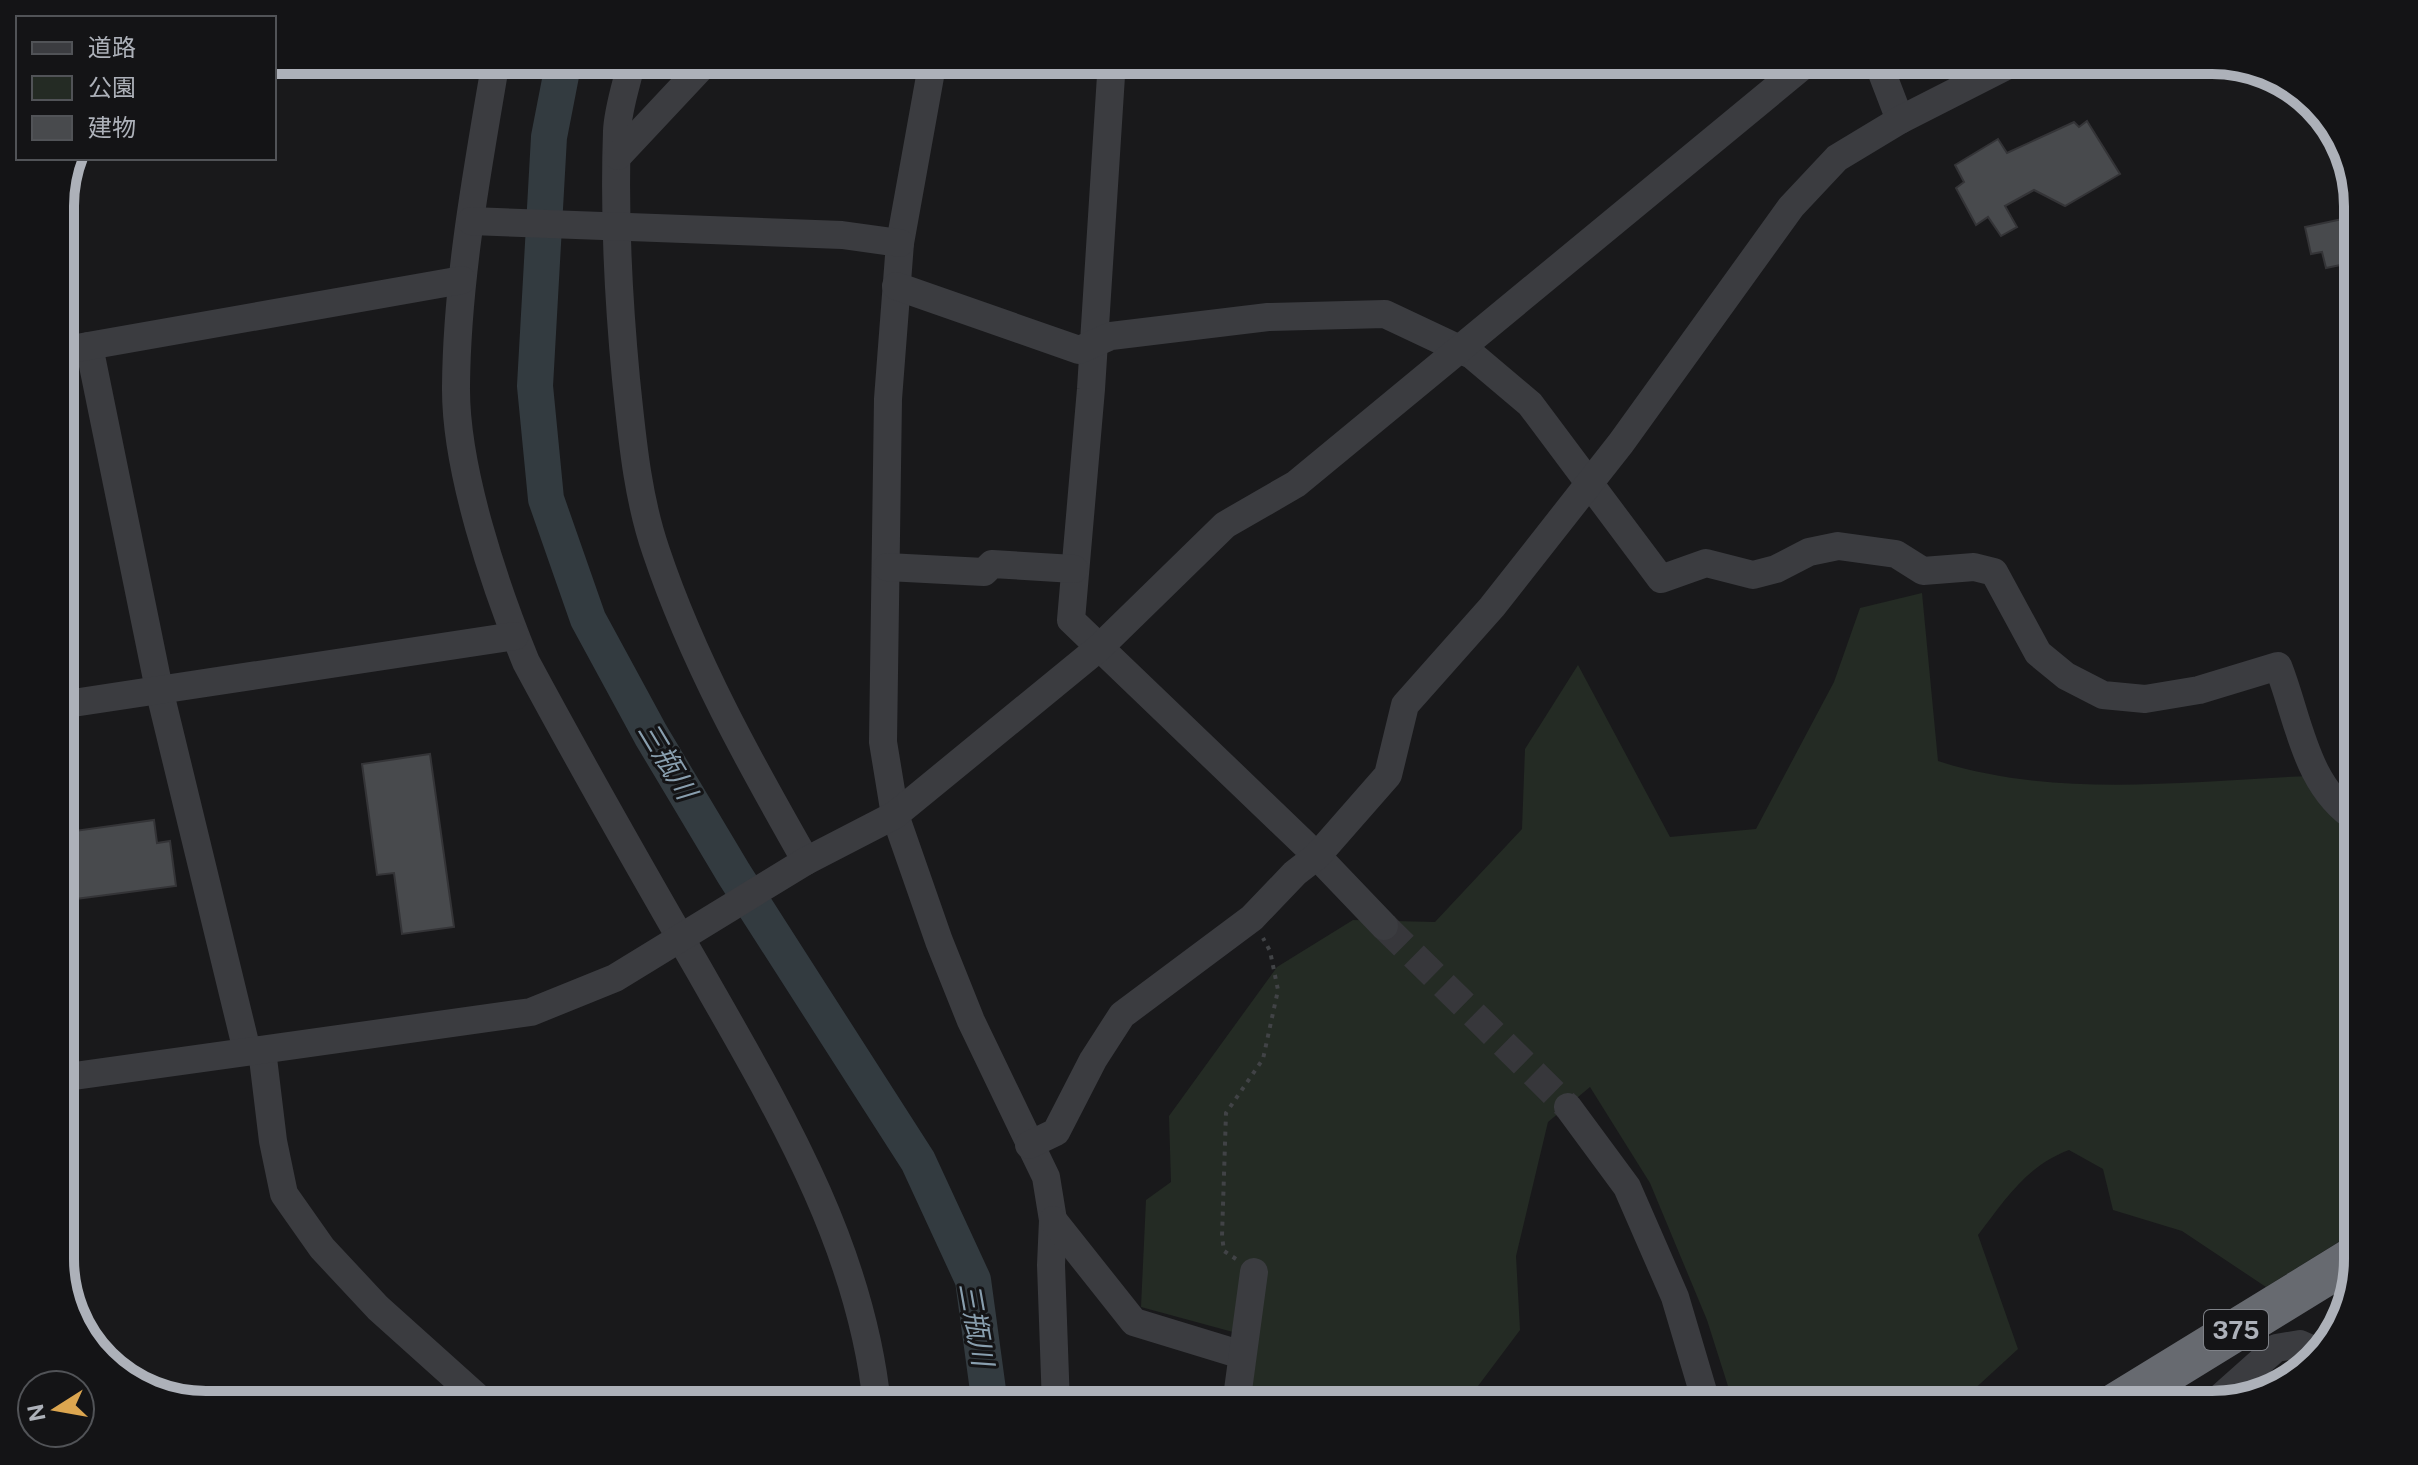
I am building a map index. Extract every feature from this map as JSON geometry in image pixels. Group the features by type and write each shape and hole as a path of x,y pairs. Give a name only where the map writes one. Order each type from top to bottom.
{"highway":[{"name":"375","path":"2137,1391 2344,1264"}],"street":[{"path":"495,74 479,222 462,280 456,389 476,510 515,636 533,674 808,1171 853,1278 873,1361 876,1391"},
{"path":"629,74 617,129 618,156 604,226 640,493 656,551 721,710 806,861"},
{"path":"618,156 695,74"},
{"path":"930,74 900,243 896,286 888,399 883,742 895,815 971,1021 1046,1177 1053,1220 1051,1265 1056,1391"},
{"path":"1111,74 1094,342 1071,620 1317,856 1384,926"},
{"path":"74,1076 531,1012 615,978 806,861 895,815 1100,647 1225,525 1296,484 1793,74"},
{"path":"1882,74 1900,120"},
{"path":"1029,1145 1056,1132 1093,1060 1122,1015 1252,918 1295,873 1317,856 1388,775 1405,705 1492,607 1621,443 1791,207 1837,158 1900,120 1989,74"},
{"path":"479,222 842,235 900,243"},
{"path":"74,349 462,280"},
{"path":"896,286 1079,350 1111,336 1268,317 1385,314 1472,355 1530,404 1661,579 1706,563 1753,575 1776,569 1809,552 1838,546 1896,554 1923,571 1974,567 1994,572 2038,653 2066,676 2103,695 2145,699 2199,690 2278,666 2302,748 2329,790 2344,806"},
{"path":"89,346 159,689 254,1050 284,1194 322,1248 378,1308 470,1391"},
{"path":"887,567 984,572 992,564 1074,569"},
{"path":"74,703 515,636"},
{"path":"1568,1107 1627,1187 1675,1297 1703,1391"},
{"path":"1053,1220 1134,1322 1242,1355"},
{"path":"1238,1391 1254,1272"},
{"path":"2229,1390 2276,1348 2300,1344 2309,1348"}],"path":[{"path":"1252,918 1270,951 1278,990 1263,1059 1226,1113 1222,1236 1224,1251 1254,1272"}],"green space":[{"path":"1922,593 1938,761 1983,773 2075,784 2122,785 2310,776 2344,814 2344,1239 2266,1287 2182,1231 2113,1210 2103,1169 2069,1150 2028,1175 1978,1235 2018,1349 1972,1391 1730,1391 1707,1320 1650,1183 1590,1087 1548,1122 1516,1256 1520,1330 1476,1391 1249,1391 1255,1338 1141,1307 1146,1200 1171,1182 1169,1116 1277,967 1353,920 1435,922 1522,829 1525,749 1578,665 1670,837 1756,829 1834,682 1860,608"}],"building":[{"path":"2087,121 2120,174 2065,206 2034,190 2005,206 2017,227 2001,236 1988,217 1976,225 1956,188 1964,182 1955,165 1998,139 2007,153 2074,122 2079,127"},
{"path":"2344,219 2344,264 2326,268 2322,252 2311,254 2305,227"},
{"path":"430,754 454,927 402,934 394,873 377,875 362,764"},
{"path":"154,820 157,843 170,841 176,886 74,899 74,831"}],"waterway":[{"name":"三瓶川","path":"561,74 549,137 535,386 546,499 588,619 651,735 734,874 918,1161 973,1280 988,1391"}],"tunnel":[{"path":"1384,926 1568,1107"}]}
